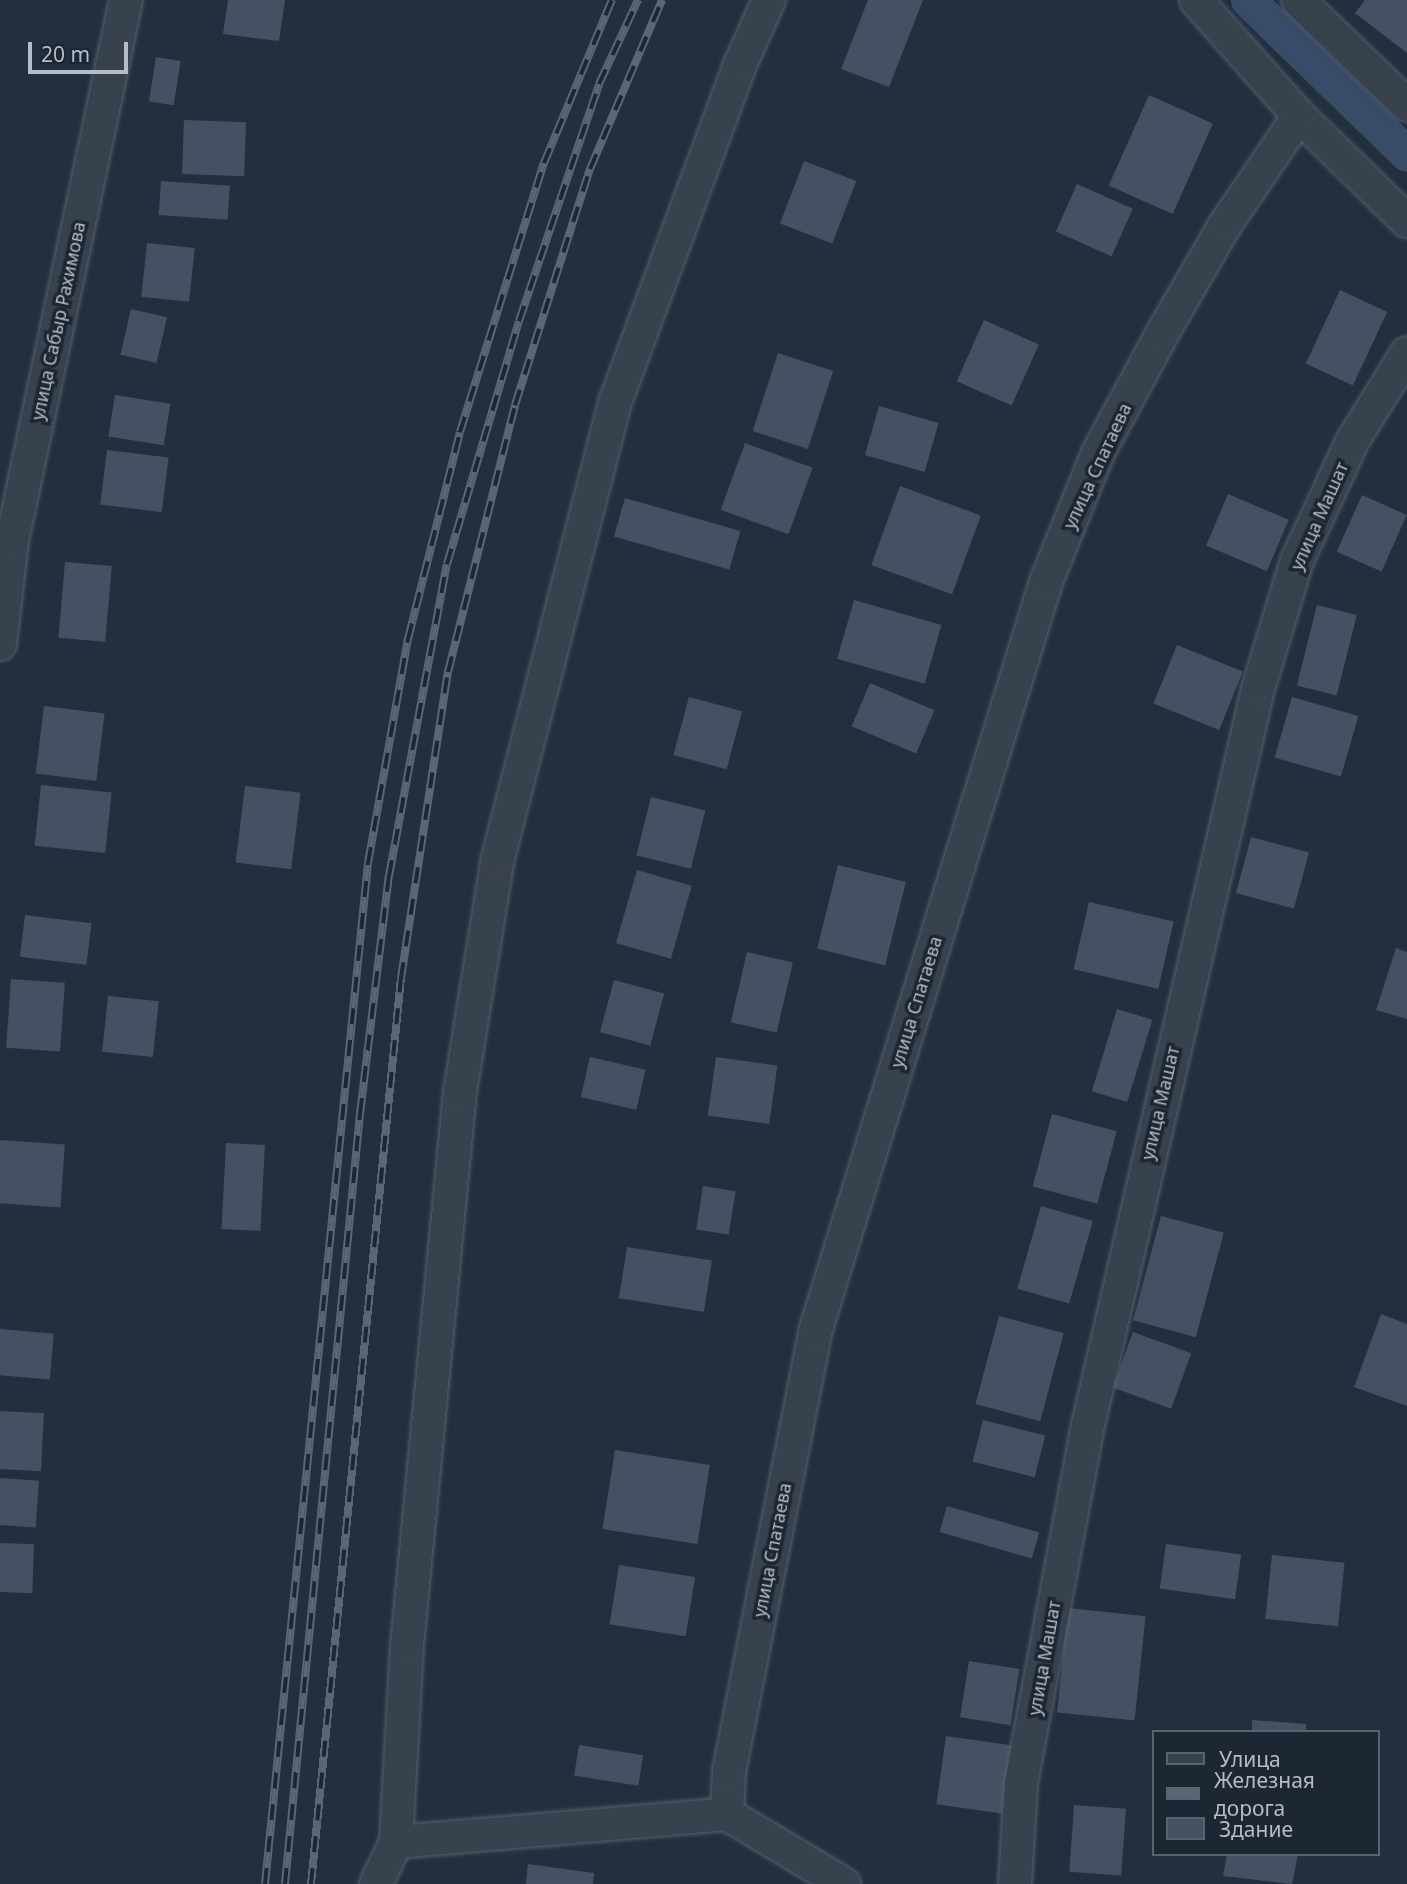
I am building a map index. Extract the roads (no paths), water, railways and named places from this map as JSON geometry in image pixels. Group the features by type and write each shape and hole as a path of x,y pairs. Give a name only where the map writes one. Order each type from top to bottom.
{"street":[{"name":"улица Сабыр Рахимова","path":"0,644 12,541 126,0"},
{"path":"376,1884 396,1842 407,1646 460,1092 498,858 616,400 740,65 769,0"},
{"path":"1196,0 1299,116 1407,221"},
{"path":"1301,1 1407,105"},
{"name":"улица Спатаева","path":"727,1814 729,1772 815,1332 1046,582 1098,453 1156,346 1225,225 1299,116"},
{"name":"улица Машат","path":"1015,1884 1021,1783 1086,1434 1258,690 1297,561 1353,440 1407,353"},
{"path":"396,1842 727,1814 844,1884"}],"waterway":[{"path":"1248,0 1407,154"}],"railway":[{"path":"265,1884 368,863 408,639 460,432 544,163 612,0"},
{"path":"285,1884 360,1114 389,876 447,564 519,321 599,84 638,0"},
{"path":"311,1884 401,978 448,672 515,405 590,169 662,0"}]}
